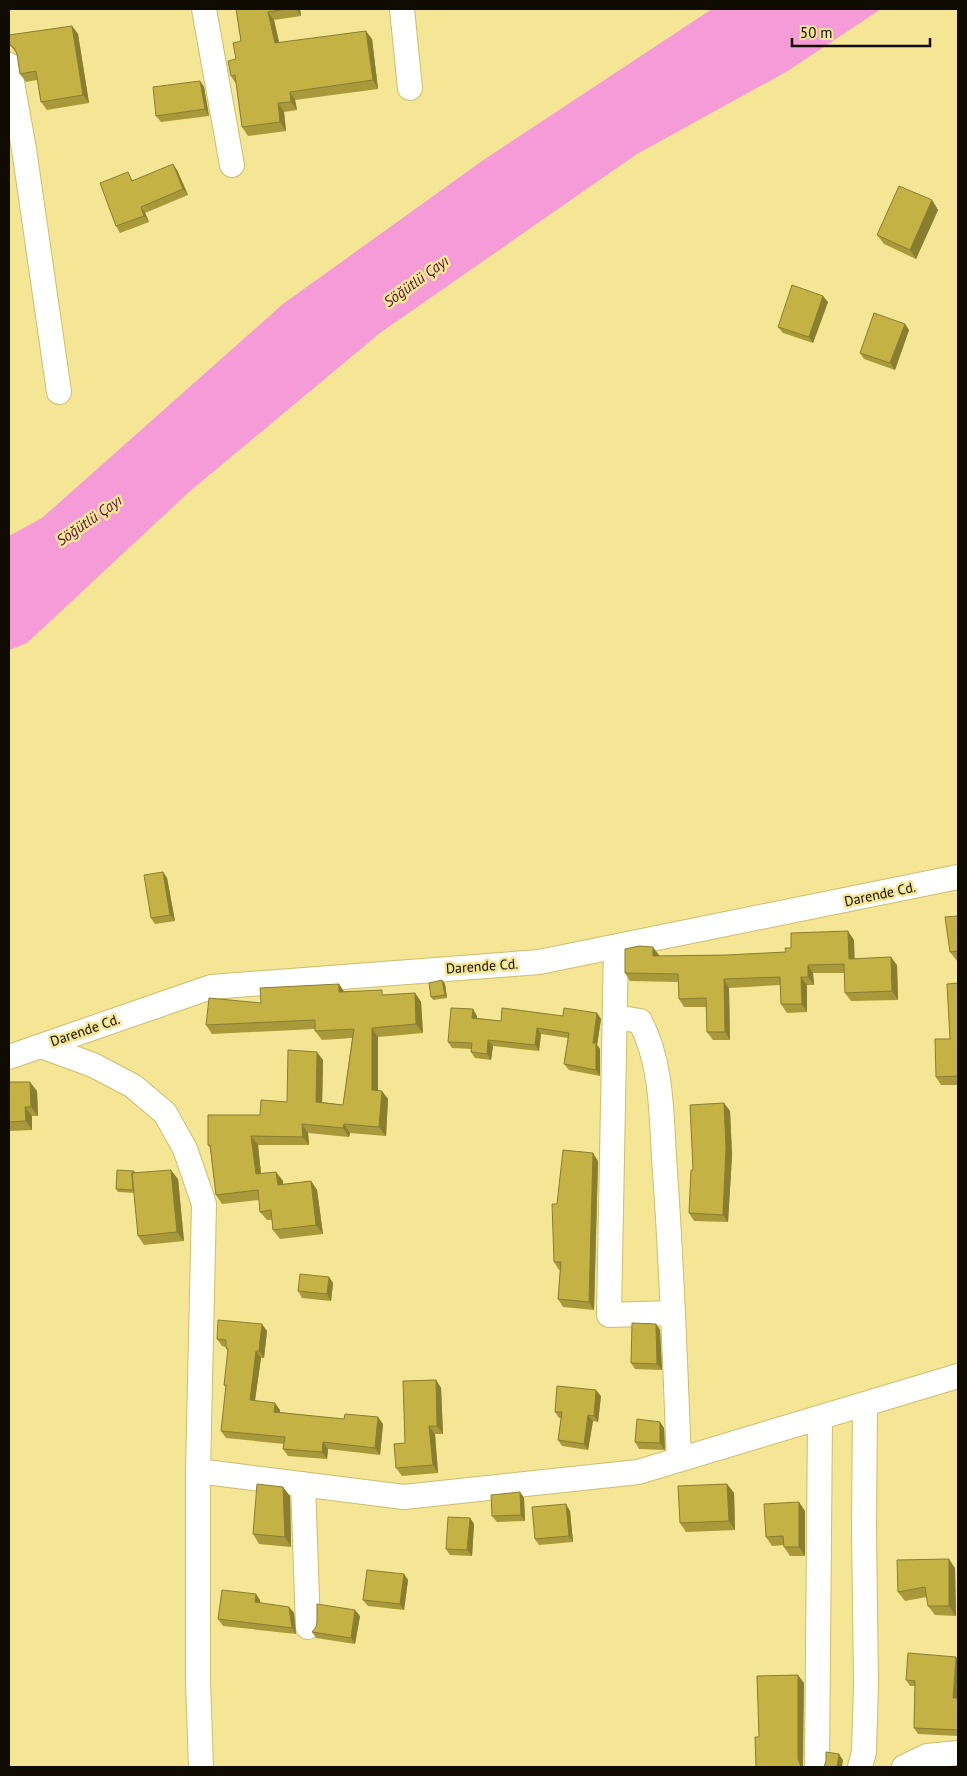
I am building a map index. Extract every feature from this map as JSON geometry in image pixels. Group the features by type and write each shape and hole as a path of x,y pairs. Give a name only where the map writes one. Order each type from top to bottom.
{"street":[{"path":"204,9 232,165"},
{"path":"402,9 410,88"},
{"path":"9,65 25,158 58,392"},
{"name":"Darende Cd.","path":"9,1057 211,987 539,962 958,877"},
{"path":"616,947 609,1315 672,1313"},
{"path":"615,1017 640,1020 648,1036 658,1071 668,1210 679,1460"},
{"path":"40,1046 93,1065 133,1086 165,1114 185,1150 204,1204 198,1471 198,1681 201,1767"},
{"path":"198,1471 404,1497 638,1472 958,1376"},
{"path":"860,1767 864,1752 866,1684 865,1404"},
{"path":"817,1767 820,1418"},
{"path":"303,1484 308,1628"},
{"path":"904,1767 927,1756 958,1753"}],"water":[{"name":"Söğütlü Çayı","path":"712,9 881,9 786,72 637,154 380,333 189,492 27,643 9,650 9,536 42,518 283,304 482,161"}],"building":[{"path":"236,9 286,9 268,12 275,43 366,31 373,80 290,92 291,102 278,103 280,122 242,127 235,75 231,76 228,61 236,59 233,43 241,41"},
{"path":"72,26 83,95 41,102 36,71 20,74 17,54 10,45 9,35"},
{"path":"200,81 205,109 156,116 153,87"},
{"path":"173,164 183,189 141,207 144,216 116,226 100,183 128,172 132,181"},
{"path":"899,186 932,200 910,250 877,235"},
{"path":"792,285 823,296 809,337 778,327"},
{"path":"874,313 905,324 890,363 860,353"},
{"path":"163,872 170,915 151,918 144,875"},
{"path":"958,916 958,951 950,952 945,917"},
{"path":"848,931 849,959 891,957 892,991 845,993 844,964 808,965 808,977 801,977 802,1004 781,1004 780,977 724,979 725,1032 707,1032 706,998 679,999 678,974 625,973 625,949 639,946 653,947 653,956 786,952 785,948 791,948 791,933"},
{"path":"442,980 445,995 431,997 429,983"},
{"path":"958,983 958,1076 936,1077 935,1039 950,1039 947,984"},
{"path":"339,984 339,992 382,990 382,995 415,993 416,1024 372,1028 372,1090 382,1091 379,1127 344,1124 343,1128 302,1124 303,1137 251,1136 256,1174 276,1172 278,1185 311,1181 316,1225 273,1230 271,1210 260,1212 258,1190 216,1195 210,1145 208,1145 208,1115 260,1115 261,1100 287,1102 288,1050 317,1052 316,1102 343,1105 354,1029 315,1031 315,1020 206,1025 209,998 261,1003 260,988"},
{"path":"451,1008 473,1009 472,1018 501,1021 502,1008 563,1016 564,1008 597,1013 593,1043 596,1043 596,1070 564,1064 569,1033 537,1028 535,1045 488,1040 487,1054 471,1052 472,1043 448,1042"},
{"path":"9,1082 30,1082 31,1107 25,1107 26,1121 9,1122"},
{"path":"724,1103 726,1147 723,1215 689,1213 691,1170 693,1170 690,1105"},
{"path":"563,1150 593,1153 589,1302 558,1299 561,1262 554,1262 552,1204 557,1204"},
{"path":"117,1170 134,1171 132,1173 133,1190 116,1189"},
{"path":"171,1170 177,1232 138,1236 132,1173"},
{"path":"300,1274 329,1277 327,1294 298,1291"},
{"path":"218,1320 262,1324 259,1351 256,1351 250,1400 275,1403 274,1412 344,1419 345,1414 378,1417 375,1448 323,1442 322,1452 283,1449 285,1437 221,1431 228,1349 226,1348 226,1340 217,1339"},
{"path":"632,1323 656,1324 657,1364 631,1363"},
{"path":"436,1380 437,1426 429,1426 433,1465 396,1468 394,1444 405,1443 403,1381"},
{"path":"557,1386 596,1390 594,1416 588,1415 584,1444 558,1440 562,1412 555,1412"},
{"path":"637,1419 660,1422 660,1443 635,1442"},
{"path":"257,1484 283,1487 285,1537 253,1534"},
{"path":"727,1484 729,1521 680,1523 678,1486"},
{"path":"520,1492 521,1515 492,1516 491,1495"},
{"path":"799,1502 799,1547 784,1547 783,1536 766,1537 764,1504"},
{"path":"566,1504 569,1536 535,1539 532,1507"},
{"path":"448,1517 470,1518 467,1550 446,1549"},
{"path":"949,1559 949,1606 928,1606 925,1587 898,1592 897,1560"},
{"path":"367,1570 404,1574 400,1604 363,1600"},
{"path":"222,1590 256,1594 255,1602 289,1607 292,1628 218,1619"},
{"path":"317,1604 355,1610 351,1638 312,1632 316,1627"},
{"path":"908,1653 956,1657 953,1698 958,1698 958,1730 914,1728 915,1681 906,1680"},
{"path":"798,1675 798,1759 801,1767 756,1767 755,1737 759,1737 757,1676"},
{"path":"826,1752 839,1754 837,1767 824,1767"}]}
